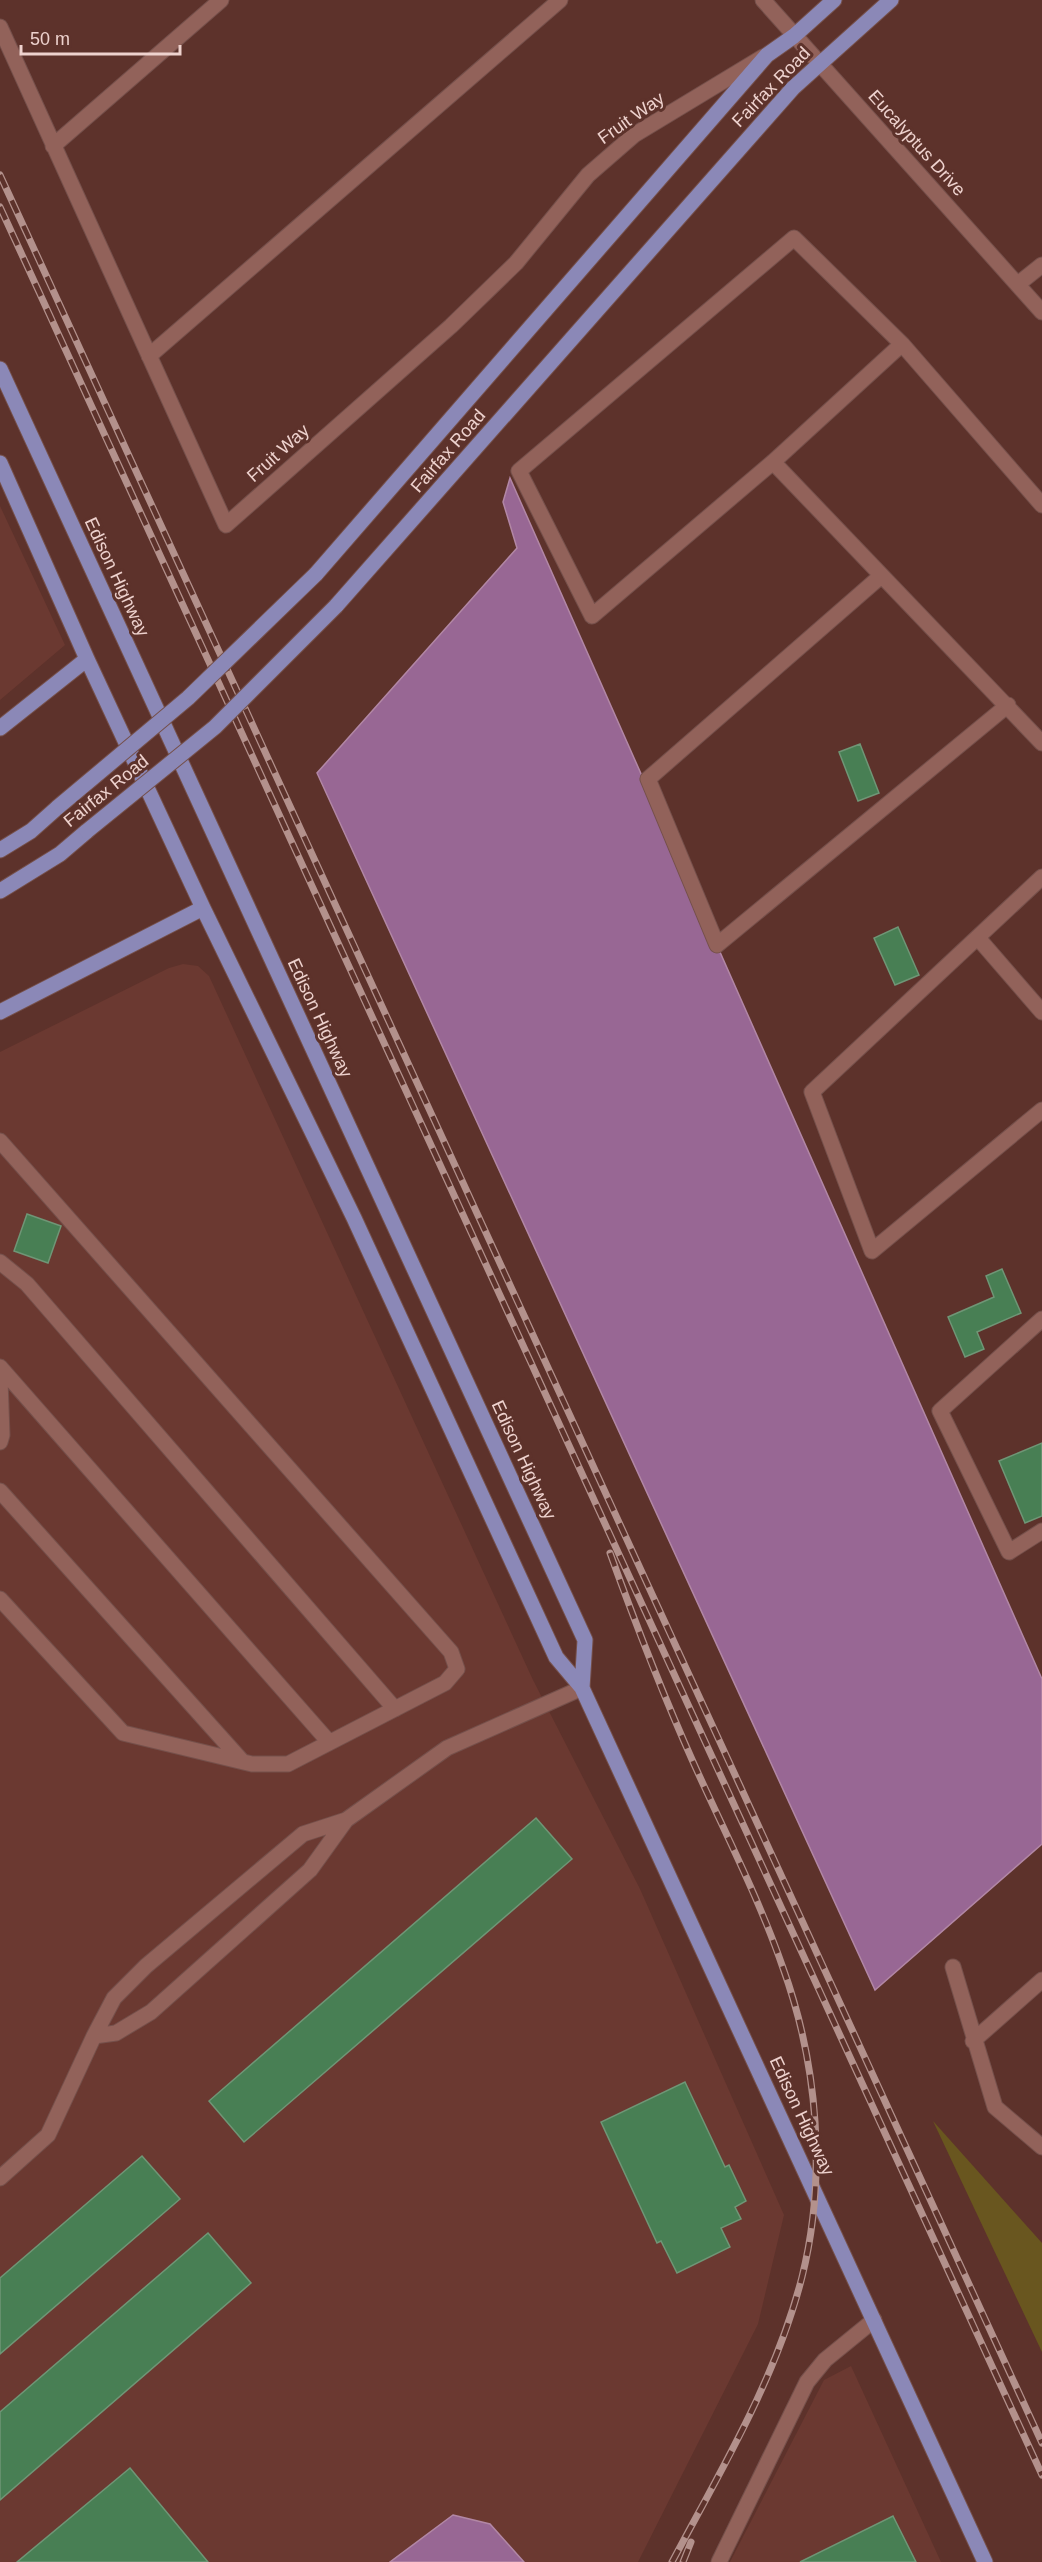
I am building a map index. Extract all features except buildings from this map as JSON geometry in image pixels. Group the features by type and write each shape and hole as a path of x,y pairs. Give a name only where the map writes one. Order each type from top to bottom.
{"main road":[{"name":"Fairfax Road","path":"0,850 32,831 188,698 316,574 767,55 794,36 834,0"},
{"name":"Fairfax Road","path":"0,891 60,854 215,727 336,606 793,88 891,0"},
{"name":"Edison Highway","path":"0,369 585,1640 582,1688"},
{"name":"Edison Highway","path":"0,463 202,908 354,1218 556,1657 582,1688 985,2562"},
{"path":"0,728 87,659"},
{"path":"0,1012 202,908"}],"street":[{"path":"53,146 221,0"},
{"path":"149,356 560,0"},
{"name":"Eucalyptus Drive","path":"763,0 1042,312"},
{"name":"Fruit Way","path":"0,27 226,525 451,326 516,263 588,175 634,135 767,55"},
{"path":"902,344 774,462 592,616 519,471 794,238 902,344 1042,505"},
{"path":"1018,284 1042,264"},
{"path":"774,462 881,576 1008,705 1042,744"},
{"path":"881,576 648,779 717,945 1008,705"},
{"path":"1042,877 812,1092 872,1251 1042,1110"},
{"path":"978,938 1042,1012"},
{"path":"0,1141 451,1652 457,1669 445,1683 288,1764 243,1762 123,1733 0,1599"},
{"path":"0,1262 27,1284 395,1709"},
{"path":"1042,1319 940,1411 1009,1552 1042,1531"},
{"path":"0,1367 329,1742"},
{"path":"0,1379 0,1442"},
{"path":"0,1491 243,1762"},
{"path":"0,2178 48,2135 114,1998 151,1961 303,1834 346,1820 447,1748 582,1688"},
{"path":"94,2036 116,2033 151,2012 310,1869 346,1820"},
{"path":"953,1967 973,2041 995,2106 1042,2147"},
{"path":"973,2041 1042,1980"},
{"path":"719,2562 807,2382 825,2360 874,2320"}],"shaded area":[{"path":"510,478 1042,1679 1042,1844 875,1990 317,773 517,548 503,502"},
{"path":"0,506 65,645 0,700"},
{"path":"183,964 198,966 209,976 533,1680 640,1889 784,2215 758,2324 638,2562 0,2562 0,1052 169,968"},
{"path":"933,2121 1042,2243 1042,2352"},
{"path":"851,2366 941,2562 730,2562 824,2380"},
{"path":"453,2515 490,2524 524,2562 390,2562"}],"railway":[{"path":"0,175 1042,2443"},
{"path":"0,207 1042,2475"},
{"path":"610,1553 671,1712 774,1942 795,2005 804,2043 815,2121 816,2161 810,2239 791,2315 778,2352 746,2423 672,2562"},
{"path":"683,2562 691,2542"}]}
